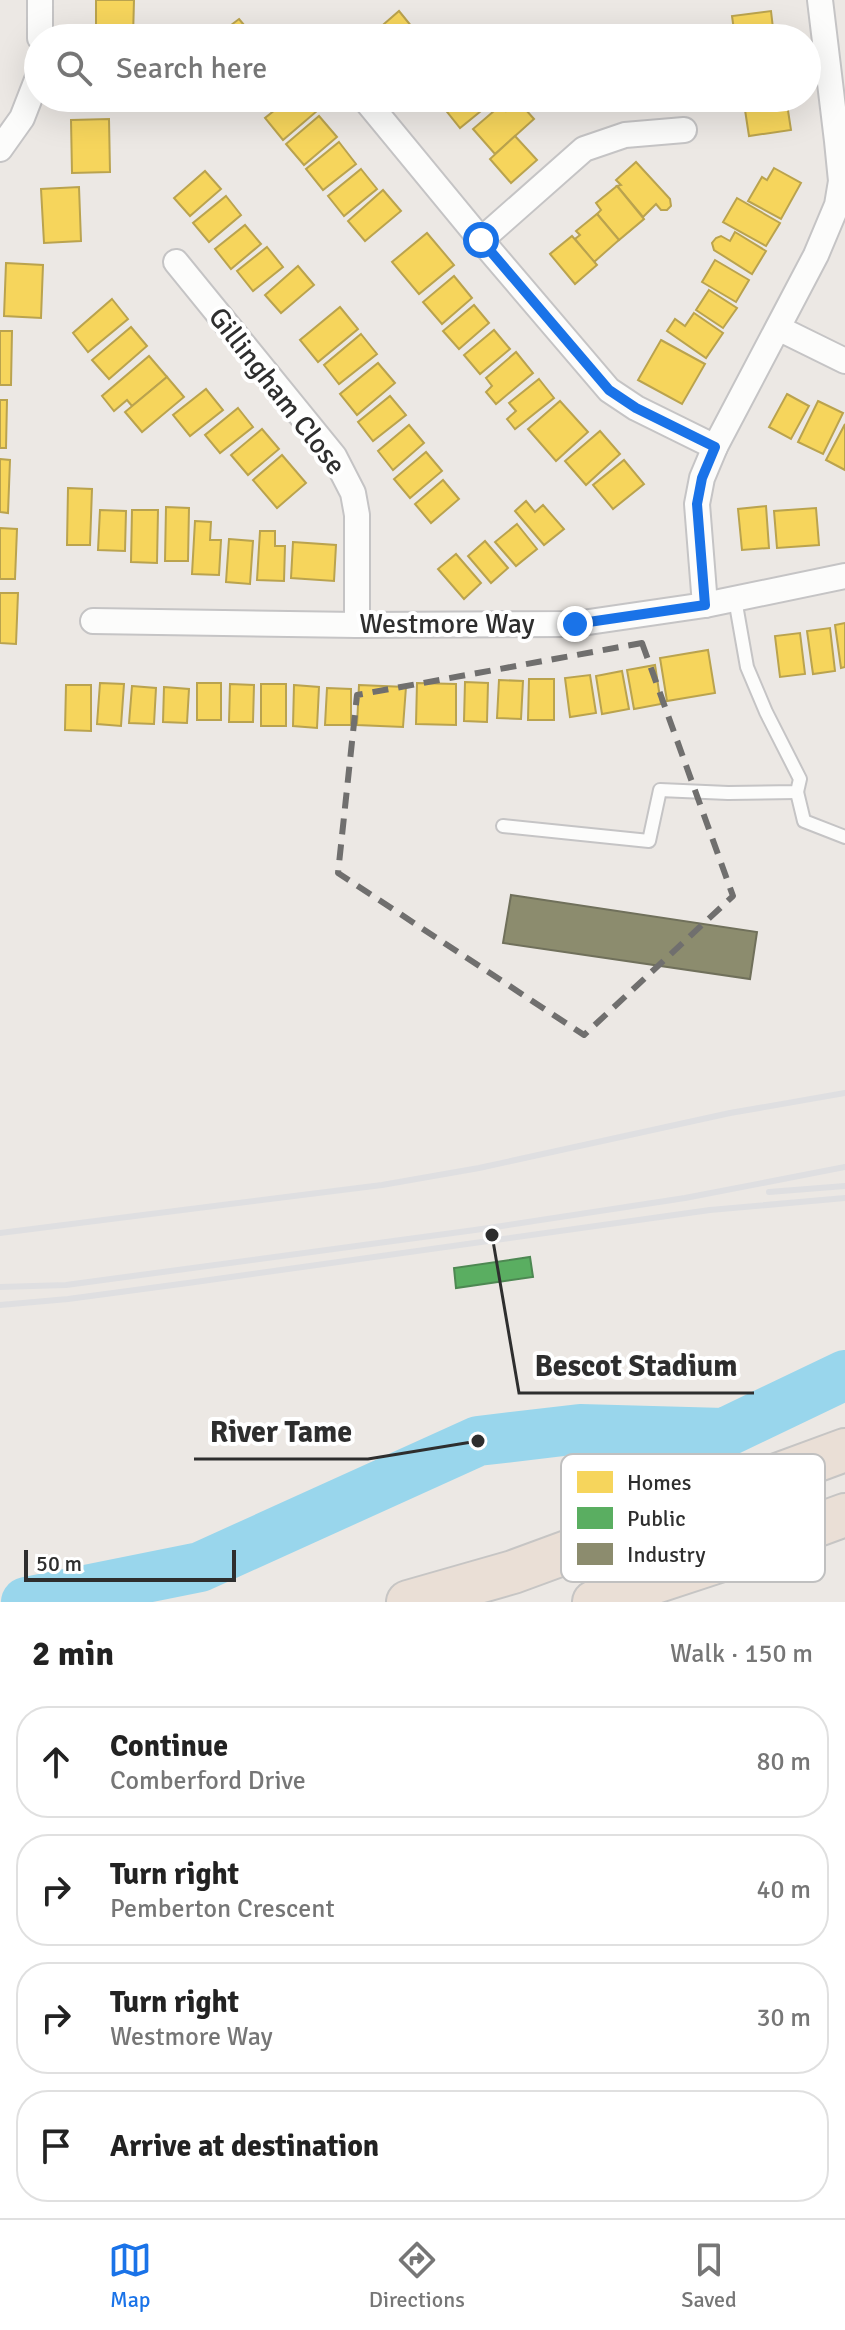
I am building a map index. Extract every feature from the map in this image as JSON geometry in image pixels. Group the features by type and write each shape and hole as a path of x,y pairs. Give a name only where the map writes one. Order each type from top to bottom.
{"highway":[{"path":"825,1457 845,1450"},
{"path":"825,1522 845,1515"},
{"path":"408,1602 513,1572 561,1554"},
{"path":"594,1602 655,1582"}],"street":[{"path":"40,0 40,24"},
{"path":"705,605 697,504 702,478 837,205 841,181 820,0"},
{"path":"0,149 24,112"},
{"path":"376,112 609,390 636,408 715,447"},
{"path":"481,240 584,149 625,135 684,130"},
{"name":"Gillingham Close","path":"176,262 334,456 353,493 357,515 357,625"},
{"path":"778,328 845,361"},
{"name":"Westmore Way","path":"93,621 575,624 705,605 845,576"}],"lane":[{"path":"735,599 747,667 800,779 797,792 804,821 845,837"},
{"path":"503,826 649,841 660,790 797,792"}],"highlighted area":[{"path":"642,643 733,896 584,1035 338,873 357,695"}],"building: Homes":[{"path":"96,0 134,0 133,24 96,24"},
{"path":"399,11 410,24 384,24"},
{"path":"771,11 772,24 733,24 732,16"},
{"path":"272,112 316,112 283,140 265,118"},
{"path":"447,112 480,112 460,128"},
{"path":"493,112 528,112 534,119 495,154 473,129"},
{"path":"745,112 788,112 791,130 749,136"},
{"path":"319,116 337,137 304,165 286,144"},
{"path":"109,119 110,172 72,173 71,120"},
{"path":"515,136 537,160 511,183 490,159"},
{"path":"339,142 356,164 323,190 306,169"},
{"path":"636,162 670,199 671,206 667,210 661,210 656,204 643,217 617,186 621,185 616,180"},
{"path":"774,168 801,183 781,219 748,201 762,177 767,180"},
{"path":"361,169 377,189 344,216 328,196"},
{"path":"205,171 221,189 190,216 174,198"},
{"path":"617,186 644,219 619,240 597,214 601,210 596,203"},
{"path":"79,187 81,241 44,243 41,189"},
{"path":"383,190 401,211 365,241 348,221"},
{"path":"226,196 241,215 209,242 193,223"},
{"path":"737,198 780,223 766,246 723,222"},
{"path":"597,214 619,240 594,262 575,239 580,235 576,231"},
{"path":"245,225 261,244 231,269 215,249"},
{"path":"735,232 766,251 752,274 714,250 712,243 716,238 721,236 730,241"},
{"path":"427,233 454,265 419,294 392,262"},
{"path":"572,236 597,265 575,284 550,254"},
{"path":"267,247 283,267 253,291 237,271"},
{"path":"715,260 749,280 736,302 702,282"},
{"path":"6,263 43,265 41,318 4,316"},
{"path":"298,266 314,285 281,313 265,295"},
{"path":"454,276 472,298 442,324 423,302"},
{"path":"709,290 737,308 723,328 696,310"},
{"path":"112,299 128,319 88,352 73,333"},
{"path":"474,305 489,323 459,349 443,331"},
{"path":"340,307 358,329 318,362 300,340"},
{"path":"694,313 723,333 706,358 667,331 675,319 685,326"},
{"path":"131,327 147,346 109,379 92,360"},
{"path":"494,330 510,349 480,374 464,355"},
{"path":"0,331 12,331 11,385 0,385"},
{"path":"361,334 377,354 339,384 324,365"},
{"path":"661,340 705,364 682,404 638,380"},
{"path":"516,352 533,373 496,404 486,392 492,386 486,378"},
{"path":"149,356 167,377 132,406 127,400 114,411 102,396"},
{"path":"378,363 395,383 357,415 340,394"},
{"path":"167,377 184,397 142,432 125,412"},
{"path":"539,379 554,398 515,429 507,419 516,411 509,403"},
{"path":"206,389 223,410 190,436 173,415"},
{"path":"787,394 809,406 791,439 769,427"},
{"path":"390,396 406,415 373,441 358,422"},
{"path":"0,400 7,400 6,448 0,448"},
{"path":"560,401 588,432 556,461 528,429"},
{"path":"818,401 843,413 823,454 798,442"},
{"path":"238,408 253,427 220,453 205,435"},
{"path":"845,424 845,470 826,460"},
{"path":"409,425 424,443 393,470 378,451"},
{"path":"262,429 279,449 248,475 231,455"},
{"path":"600,431 620,454 586,485 565,461"},
{"path":"426,452 442,471 410,498 394,479"},
{"path":"282,455 306,483 277,508 253,480"},
{"path":"0,459 10,460 8,513 0,512"},
{"path":"624,460 644,484 613,509 593,485"},
{"path":"443,480 459,499 431,523 415,504"},
{"path":"68,488 92,489 90,545 67,545"},
{"path":"526,501 535,512 543,505 564,529 544,545 515,511"},
{"path":"766,506 769,548 742,550 738,509"},
{"path":"166,507 189,508 188,561 165,561"},
{"path":"816,508 819,545 777,548 774,511"},
{"path":"100,510 126,511 125,551 98,550"},
{"path":"132,510 158,510 157,563 131,562"},
{"path":"195,521 211,522 210,540 221,540 219,575 192,574"},
{"path":"517,524 537,549 516,566 495,542"},
{"path":"0,528 17,529 15,579 0,579"},
{"path":"260,531 275,531 275,546 285,546 284,581 257,580"},
{"path":"229,539 253,541 250,584 226,582"},
{"path":"485,541 508,568 491,583 468,556"},
{"path":"293,542 336,545 334,581 291,578"},
{"path":"456,554 481,583 464,599 438,569"},
{"path":"0,593 18,593 16,644 0,643"},
{"path":"845,623 845,667 841,668 835,625"},
{"path":"830,628 835,671 813,674 807,631"},
{"path":"800,633 805,674 780,677 775,636"},
{"path":"708,650 715,693 667,701 660,658"},
{"path":"655,665 661,704 634,709 627,670"},
{"path":"622,671 629,709 602,714 596,676"},
{"path":"590,675 596,713 570,717 565,678"},
{"path":"529,679 554,679 554,720 528,720"},
{"path":"499,680 523,681 521,719 497,718"},
{"path":"465,682 488,683 487,722 464,721"},
{"path":"100,683 124,684 121,726 97,724"},
{"path":"197,683 221,683 221,720 197,720"},
{"path":"417,683 456,684 456,725 416,724"},
{"path":"230,684 254,685 253,722 229,722"},
{"path":"261,684 286,684 286,726 261,726"},
{"path":"66,685 91,685 91,731 65,730"},
{"path":"294,685 319,687 317,728 293,726"},
{"path":"359,685 406,687 403,727 357,725"},
{"path":"132,686 156,688 154,724 129,723"},
{"path":"164,687 189,689 187,723 163,722"},
{"path":"327,688 351,689 351,725 325,725"}],"building: Public":[{"path":"530,1257 533,1277 456,1288 454,1268"}],"building: Industry":[{"path":"511,895 757,932 750,979 503,943"}],"waterway":[{"path":"26,1602 200,1567 478,1441 580,1429 724,1433 845,1375"}],"railway":[{"path":"0,1233 382,1185 479,1168 730,1113 845,1093"},
{"path":"0,1287 66,1285 475,1230 685,1198 845,1167"},
{"path":"769,1192 845,1186"},
{"path":"0,1305 188,1283 710,1210 845,1198"}],"place":[{"name":"Bescot Stadium","path":"492,1235"},
{"name":"River Tame","path":"478,1441"}],"route":[{"path":"481,240 609,390 660,421 715,447 702,478 697,504 705,605 575,624"}]}
